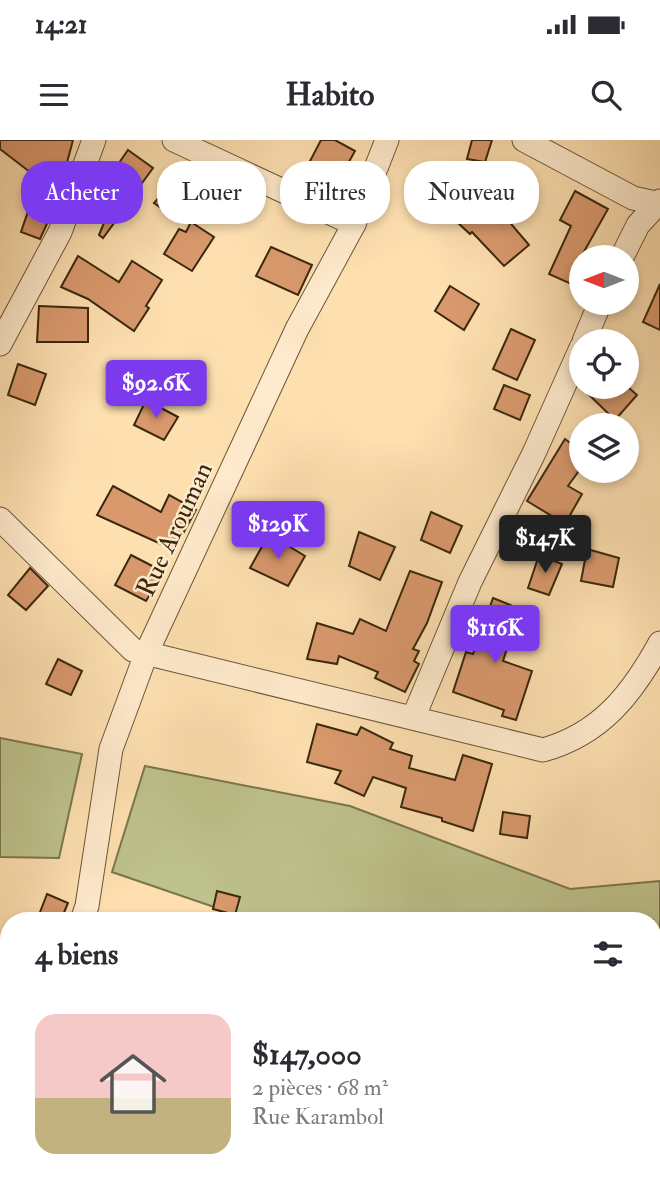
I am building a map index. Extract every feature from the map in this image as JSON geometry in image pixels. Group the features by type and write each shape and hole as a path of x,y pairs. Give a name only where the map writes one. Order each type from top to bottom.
{"street":[{"path":"0,344 60,232 94,140"},
{"path":"174,140 280,189"},
{"name":"Rue Arouman","path":"379,161 387,140"},
{"path":"524,140 633,198 659,203"},
{"path":"628,245 638,225 659,203"},
{"name":"Rue Arouman","path":"85,912 111,748 146,654 297,328 354,224"},
{"path":"414,716 470,582 534,453 569,375"},
{"path":"0,519 133,650 414,716 543,750 564,744 587,732 621,704 640,680 660,643"}],"green space":[{"path":"0,738 82,754 59,858 0,857"},
{"path":"145,766 350,806 570,889 660,881 660,912 229,912 112,872"}],"building":[{"path":"0,140 73,140 67,161 21,161 21,165 0,149"},
{"path":"321,140 335,140 355,151 349,161 310,161"},
{"path":"472,140 492,140 485,161 467,159"},
{"path":"128,150 153,168 143,182 143,161 120,161"},
{"path":"575,191 608,209 588,245 569,245 569,283 549,274 571,226 560,220"},
{"path":"24,224 47,224 40,239 21,232"},
{"path":"104,224 113,224 103,238 99,235"},
{"path":"190,224 194,224 214,237 192,271 164,254 179,229 186,232"},
{"path":"459,224 511,224 529,245 504,266 472,232 470,234"},
{"path":"271,247 312,265 298,295 256,276"},
{"path":"78,256 119,282 132,261 162,280 134,331 88,299 61,287"},
{"path":"660,284 660,330 643,322"},
{"path":"450,286 479,304 464,330 435,311"},
{"path":"39,306 88,308 88,342 37,342"},
{"path":"511,329 535,340 517,380 493,369"},
{"path":"18,364 46,374 35,405 8,395"},
{"path":"504,385 530,395 520,420 494,409"},
{"path":"593,399 633,399 621,413 608,413"},
{"path":"146,400 178,417 164,440 134,425"},
{"path":"565,439 569,442 568,486 582,494 565,524 527,501"},
{"path":"113,486 161,512 169,495 196,510 174,550 97,515"},
{"path":"431,512 462,526 450,553 421,540"},
{"path":"359,532 395,547 380,580 349,566"},
{"path":"523,533 546,539 542,555 519,549"},
{"path":"269,534 305,556 288,586 250,568"},
{"path":"587,549 619,558 613,587 581,581"},
{"path":"131,555 164,572 146,601 115,585"},
{"path":"539,555 562,564 549,595 528,588"},
{"path":"30,568 48,586 26,610 8,595"},
{"path":"410,571 442,582 427,623 413,649 419,651 414,661 419,664 405,692 375,678 378,672 339,656 337,664 307,659 317,623 353,634 360,619 386,631"},
{"path":"493,598 520,609 503,661 532,671 516,720 502,716 504,710 453,692 466,652 473,654"},
{"path":"58,659 82,671 71,695 46,684"},
{"path":"317,724 357,735 361,727 393,743 390,749 412,756 409,768 455,780 463,755 492,764 473,831 442,821 442,818 401,807 406,788 373,777 364,796 335,783 341,771 307,762"},
{"path":"503,812 530,816 527,838 500,834"},
{"path":"217,891 240,897 236,912 213,909"},
{"path":"47,894 68,903 64,912 40,912"}]}
